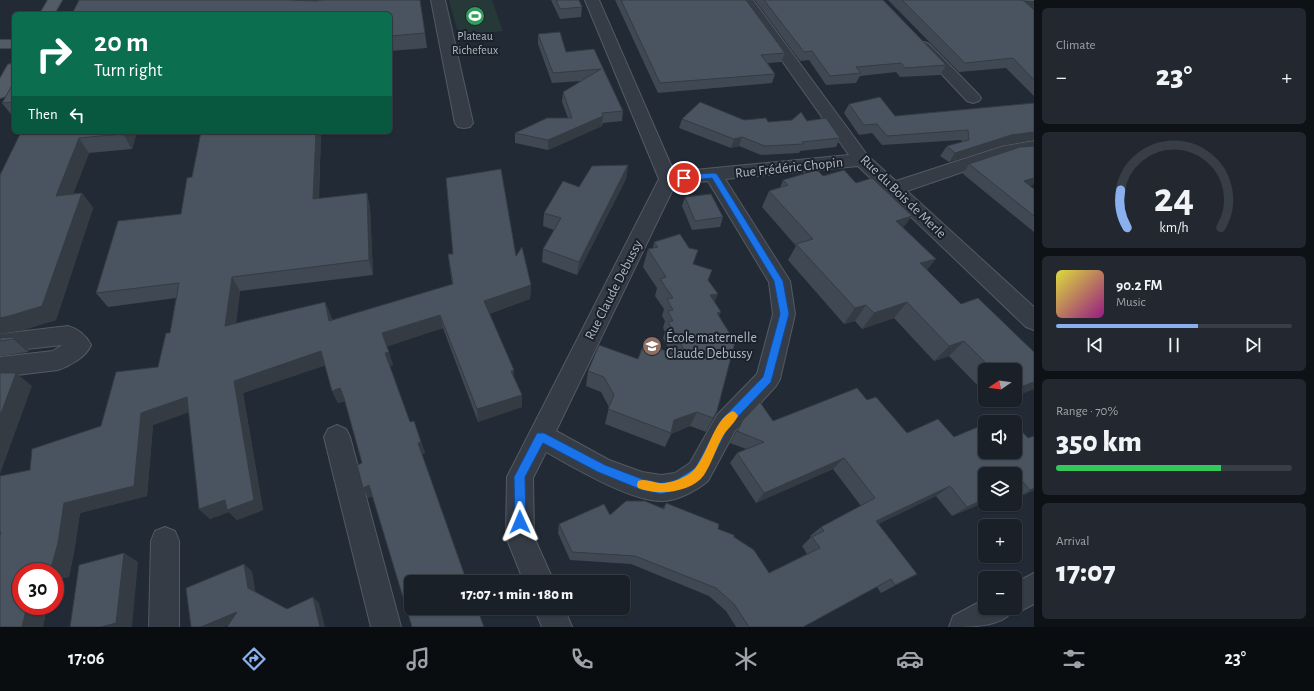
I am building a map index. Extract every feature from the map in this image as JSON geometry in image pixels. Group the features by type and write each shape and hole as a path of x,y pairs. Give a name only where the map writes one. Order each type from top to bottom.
{"main road":[{"path":"47,12 55,0"},
{"path":"0,44 12,44"},
{"path":"0,93 12,72"}],"street":[{"path":"438,0 464,123"},
{"path":"592,0 668,179"},
{"name":"Rue du Bois de Merle","path":"746,0 862,160 1034,321"},
{"path":"1021,0 1034,6"},
{"path":"915,38 973,98"},
{"path":"892,189 1010,150 1034,147"},
{"name":"Rue Frédéric Chopin","path":"668,179 714,176 862,160"},
{"path":"540,436 601,469 642,485 661,488 677,485 692,478 699,472 726,423 768,379 784,314 779,281 714,176"},
{"name":"Rue Claude Debussy","path":"536,575 520,536 520,477 668,179"},
{"path":"0,343 68,335 80,345 58,360 0,367"},
{"path":"337,437 386,627"},
{"path":"164,627 165,541"},
{"path":"1022,595 1034,588"},
{"path":"552,615 557,627"},
{"path":"964,627 985,615"}],"shaded area":[{"name":"Plateau Richefeux","path":"449,0 492,0 503,31 459,36"}],"building":[{"path":"79,0 420,0 425,33 392,36 392,12 73,12"},
{"path":"556,0 579,0 582,7 560,9"},
{"path":"621,0 746,0 785,53 761,55 775,74 660,83"},
{"path":"764,0 883,0 946,65 905,68 901,63 856,67 861,73 830,76 812,51 804,52"},
{"path":"902,0 1023,0 1034,10 1034,80 1013,58 965,63"},
{"path":"560,32 566,52 594,49 623,111 602,113 603,116 548,140 515,133 547,118 572,118 563,92 601,69 553,73 538,34"},
{"path":"12,86 12,102 2,103"},
{"path":"880,97 895,116 1034,103 1034,132 1011,135 955,153 947,146 969,140 968,130 887,136 877,124 864,125 849,104"},
{"path":"700,102 744,120 766,118 768,122 792,120 801,112 807,121 826,118 840,138 802,142 803,144 765,146 742,137 734,139 682,119"},
{"path":"20,134 123,134 79,138 56,196 82,193 42,306 0,318 0,175"},
{"path":"201,134 316,134 313,199 367,193 369,260 232,277 225,326 325,302 329,321 453,284 448,254 453,254 446,178 501,169 516,256 522,247 531,285 484,301 514,370 511,371 522,395 477,409 440,315 382,333 389,352 385,353 410,422 414,421 421,442 418,443 465,575 404,575 404,601 369,485 363,488 357,465 362,463 344,398 340,388 332,391 321,351 234,381 254,500 227,510 225,500 199,509 187,397 141,413 134,486 64,503 58,543 52,563 12,563 12,615 25,615 22,627 0,627 0,476 30,470 32,449 101,426 116,372 158,367 166,333 170,333 179,283 96,293 118,221 181,214 187,178 192,177"},
{"path":"1034,146 1034,178 1024,181 1034,189 1034,216 969,164 1020,147"},
{"path":"628,165 579,262 543,249 561,218 544,213 563,181 579,187 592,166"},
{"path":"817,170 823,176 844,170 856,183 872,178 912,216 896,221 936,259 920,263 961,304 978,298 1034,352 1034,382 1022,386 1022,363 986,363 964,341 949,346 907,302 874,313 866,305 855,308 796,244 813,239 769,191 788,185 783,180"},
{"path":"711,194 723,217 695,221 685,197"},
{"path":"680,234 689,248 698,250 693,264 712,270 708,280 718,294 710,295 721,312 717,313 735,342 717,411 713,418 697,412 674,420 671,433 608,409 614,395 604,377 588,371 599,345 638,359 644,343 690,360 668,322 673,321 668,311 673,310 667,299 673,298 660,279 666,277 648,249 658,247 654,242"},
{"path":"14,337 13,339 0,341 0,338"},
{"path":"0,373 16,373 0,416"},
{"path":"857,388 867,400 876,397 907,433 938,419 954,437 978,427 978,459 1022,459 1022,432 1028,438 1034,436 1034,488 1030,490 1022,482 1022,467 978,467 978,502 967,507 950,486 876,521 917,574 895,585 891,579 803,627 749,627 734,604 716,588 635,556 572,552 559,524 604,504 610,515 626,501 645,501 664,509 666,503 719,524 718,529 734,535 734,537 754,550 769,573 820,548 812,537 824,531 821,527 875,498 844,458 764,493 737,453 764,442 737,431 743,420 760,402 773,421"},
{"path":"124,553 116,623 101,627 70,627 79,565"},
{"path":"244,564 248,588 287,609 313,597 320,627 227,627 237,612 201,627 191,627 186,588"},
{"path":"408,615 480,615 484,627 412,627"}],"slow traffic":[{"path":"642,485 661,488 677,485 692,478 699,472 720,432 733,416"}],"place":[{"name":"Plateau Richefeux","path":"475,16"},
{"name":"École maternelle Claude Debussy","path":"652,346"}],"route":[{"path":"520,522 520,477 540,436 601,469 642,485 661,488 677,485 692,478 699,472 726,423 768,379 784,314 779,281 714,176 684,178"}]}
